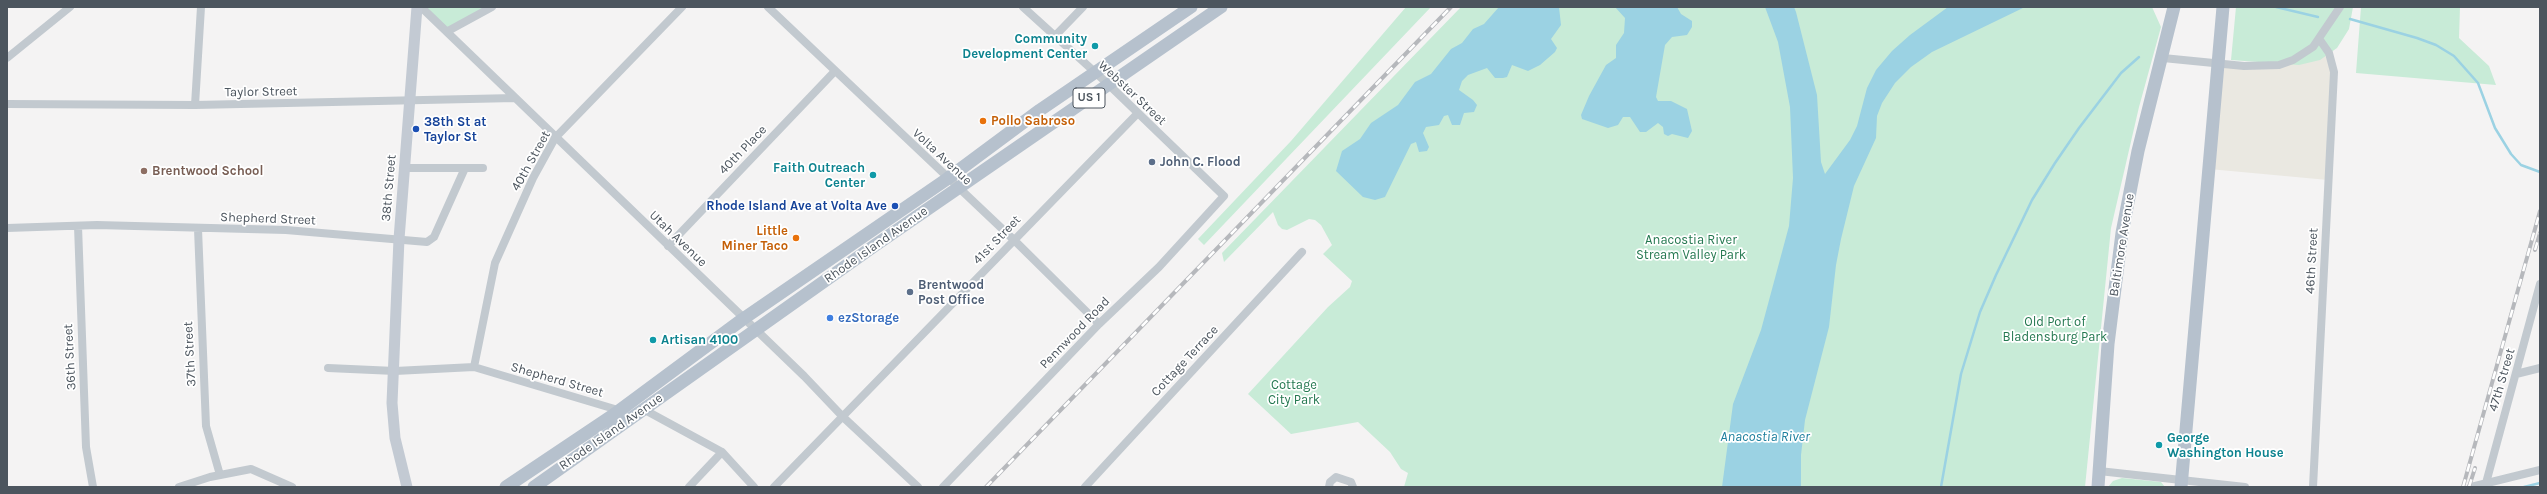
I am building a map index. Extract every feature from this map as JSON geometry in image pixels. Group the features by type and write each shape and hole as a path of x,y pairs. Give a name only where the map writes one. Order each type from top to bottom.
{"main road":[{"name":"38th Street","path":"407,487 395,438 392,403 395,371 399,239 417,7"},
{"name":"Rhode Island Avenue","path":"506,487 618,410 743,319 947,179 1040,110 1095,74 1191,7"},
{"name":"Rhode Island Avenue","path":"534,487 958,188 1221,7"},
{"name":"Baltimore Avenue","path":"2098,487 2108,344 2122,232 2138,151 2163,58 2174,7"},
{"path":"2182,483 2223,7"}],"street":[{"path":"7,58 70,7"},
{"path":"195,105 201,7"},
{"name":"Utah Avenue","path":"421,7 555,138 804,376 843,417 918,487"},
{"path":"448,32 492,7"},
{"name":"40th Street","path":"474,368 495,263 532,178 555,138 682,7"},
{"name":"Volta Avenue","path":"768,7 947,179 1014,240 1099,324"},
{"name":"Webster Street","path":"1023,7 1054,37 1108,84 1137,114 1224,196"},
{"path":"1054,37 1083,7"},
{"path":"2163,58 2218,64 2262,66 2279,65 2304,54 2320,40 2340,7"},
{"name":"46th Street","path":"2313,487 2334,72 2329,53 2320,40"},
{"name":"40th Place","path":"668,246 835,71"},
{"name":"Taylor Street","path":"7,104 195,105 515,98"},
{"name":"41st Street","path":"774,487 1137,114"},
{"path":"404,168 483,168"},
{"name":"Shepherd Street","path":"7,228 78,226 286,230 427,242 434,237 466,168"},
{"name":"Pennwood Road","path":"943,487 1099,324 1159,267 1224,196"},
{"name":"36th Street","path":"78,226 86,447 93,487"},
{"name":"37th Street","path":"198,229 206,426 220,475"},
{"name":"Cottage Terrace","path":"1086,487 1302,252"},
{"name":"47th Street","path":"2486,483 2540,284"},
{"path":"328,368 395,371"},
{"name":"Shepherd Street","path":"395,371 474,368 618,410"},
{"path":"2516,374 2540,368"},
{"path":"643,409 722,452 754,487"},
{"path":"689,487 722,452"},
{"path":"179,487 220,475 251,469 292,487"},
{"path":"2471,487 2540,470"},
{"path":"2099,471 2182,483 2245,487"},
{"path":"1329,487 1330,482 1336,477 1351,482 1353,487"}],"shaded area":[{"path":"2313,47 2332,61 2328,180 2209,169 2218,64 2244,66"}],"green space":[{"path":"421,7 492,7 448,31"},
{"path":"1406,7 1431,7 1204,245 1198,239 1291,141"},
{"name":"Anacostia River Stream Valley Park","path":"1461,7 2152,7 2161,27 2139,107 2111,228 2085,487 1404,487 1408,473 1401,469 1390,452 1358,422 1291,434 1248,394 1328,307 1350,287 1352,281 1323,254 1332,245 1321,225 1315,220 1309,219 1287,230 1282,229 1278,225 1273,212 1224,262 1222,253"},
{"path":"2236,7 2353,7 2349,29 2337,48 2320,60 2299,65 2231,60"},
{"path":"2361,7 2460,7 2459,38 2489,66 2496,85 2356,73"},
{"path":"2122,478 2161,482 2165,487 2108,487 2113,481"}],"water":[{"path":"1499,7 1559,7 1561,25 1551,39 1557,48 1555,52 1540,65 1528,71 1512,65 1507,77 1495,78 1487,68 1468,75 1462,81 1459,90 1473,100 1477,105 1474,112 1464,113 1460,125 1452,125 1448,115 1444,116 1439,125 1426,127 1423,133 1429,147 1427,151 1419,152 1416,142 1411,144 1385,197 1375,200 1363,197 1336,171 1342,151 1360,139 1371,123 1398,105 1415,82 1431,74 1451,49 1462,43 1473,29 1484,24"},
{"path":"1615,7 1677,7 1681,14 1692,21 1692,27 1687,35 1672,37 1665,45 1656,97 1658,101 1671,101 1687,109 1692,131 1688,138 1672,134 1668,136 1664,134 1663,127 1658,123 1646,132 1640,132 1630,117 1623,117 1618,125 1608,128 1582,119 1581,115 1589,96 1606,65 1616,58 1616,45 1624,33 1625,18"},
{"name":"Anacostia River","path":"1765,7 1794,7 1796,12 1817,95 1821,162 1825,174 1850,140 1857,126 1867,88 1876,70 1892,51 1910,35 1948,7 2025,7 1932,52 1911,67 1895,83 1882,103 1877,116 1876,138 1854,186 1841,239 1836,265 1829,327 1805,420 1801,455 1801,487 1722,487 1733,404 1761,330 1789,226 1793,178 1790,107 1778,42"}],"waterway":[{"path":"2276,7 2318,17"},
{"path":"2350,19 2417,38 2436,45 2454,56 2478,83 2495,128 2511,154 2521,165 2540,172"},
{"path":"1941,487 1961,374 1980,312 1996,275 2032,200 2055,163 2079,128 2121,73 2139,57"},
{"path":"2524,487 2540,483"}],"railway":[{"path":"986,487 1451,7"},
{"path":"2463,487 2540,211"},
{"path":"2535,250 2540,233"},
{"path":"2469,487 2475,468"}],"place":[{"name":"Community Development Center","path":"1095,46"},
{"name":"Pollo Sabroso","path":"983,121"},
{"name":"38th St at Taylor St","path":"416,129"},
{"name":"John C. Flood","path":"1152,162"},
{"name":"Brentwood School","path":"144,171"},
{"name":"Faith Outreach Center","path":"873,175"},
{"name":"Rhode Island Ave at Volta Ave","path":"895,206"},
{"name":"Little Miner Taco","path":"796,238"},
{"name":"Brentwood Post Office","path":"910,292"},
{"name":"ezStorage","path":"830,318"},
{"name":"Artisan 4100","path":"653,340"},
{"name":"George Washington House","path":"2159,445"}],"park label":[{"name":"Old Port of Bladensburg Park","path":"2055,330"},
{"name":"Cottage City Park","path":"1294,392"}]}
